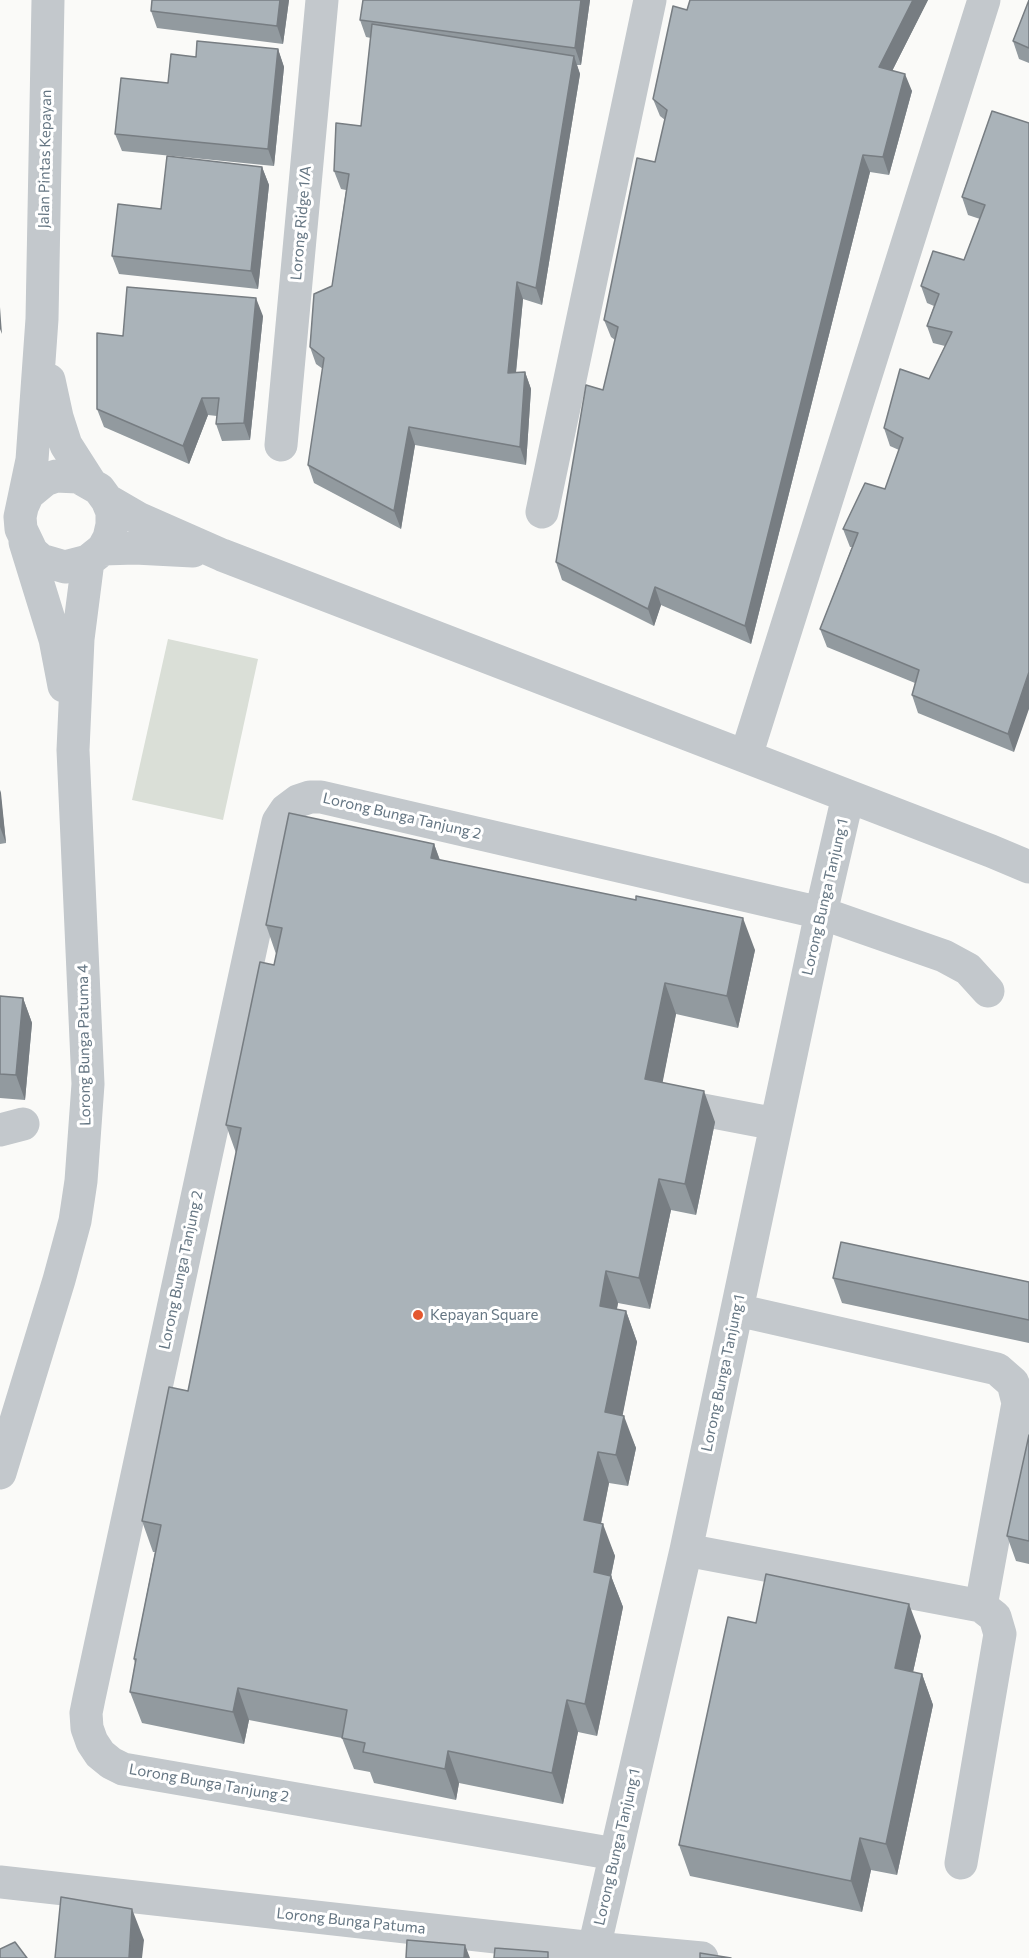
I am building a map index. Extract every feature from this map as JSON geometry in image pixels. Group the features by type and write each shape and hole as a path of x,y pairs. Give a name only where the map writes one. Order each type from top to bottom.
{"street":[{"name":"Jalan Pintas Kepayan","path":"23,505 32,460 42,319 48,0"},
{"name":"Lorong Ridge 1/A","path":"280,446 322,0"},
{"path":"542,512 650,0"},
{"path":"746,756 984,0"},
{"name":"Jalan Pintas Kepayan","path":"42,319 48,375 66,445 98,490"},
{"path":"73,750 55,639 21,529 20,517 28,494 45,480 67,475 98,490 146,522 222,555 1029,867"},
{"path":"73,750 78,639 95,555 109,538 112,525 112,512 98,490"},
{"path":"25,541 41,560 65,567 95,555 163,549 222,555"},
{"name":"Lorong Bunga Patuma 4","path":"0,1473 75,1221 81,1181 88,1084 73,750"},
{"name":"Lorong Bunga Tanjung 1","path":"594,1948 686,1550 821,913 848,796"},
{"name":"Lorong Bunga Tanjung 2","path":"615,1854 123,1769 100,1754 87,1728 86,1713 89,1698 278,822 286,810 298,801 310,797 321,797 821,913 944,956 968,969 988,991"},
{"path":"640,1098 776,1124"},
{"path":"737,1310 997,1369 1013,1383 1018,1403 981,1606"},
{"path":"686,1550 981,1606 995,1617 1000,1635 961,1863"},
{"name":"Lorong Bunga Patuma","path":"0,1882 702,1958"}],"shaded area":[{"path":"168,639 258,659 223,820 132,800"}],"building":[{"path":"152,0 280,0 277,26 151,11"},
{"path":"363,0 581,0 575,48 360,20"},
{"path":"690,0 913,0 879,67 905,74 883,157 863,155 745,626 655,587 648,609 556,562 586,385 603,390 618,327 604,320 637,158 655,162 667,110 653,99 673,6 687,10"},
{"path":"1029,0 1029,48 1013,41"},
{"path":"372,24 574,56 536,288 517,282 508,373 525,372 520,447 409,427 394,511 308,465 324,358 310,347 314,294 332,286 349,174 334,171 336,123 361,126"},
{"path":"197,41 278,49 268,149 115,134 121,78 168,83 171,54 196,57"},
{"path":"992,111 1029,123 1029,672 1008,734 912,695 919,670 820,629 858,533 843,529 865,483 885,489 903,438 884,428 900,369 929,379 952,332 927,326 939,294 921,286 933,251 964,260 985,205 962,197"},
{"path":"167,156 262,167 251,271 112,256 118,204 161,209"},
{"path":"127,287 256,298 244,423 216,424 219,398 202,398 183,446 97,409 97,333 123,336"},
{"name":"Kepayan Square","path":"289,813 434,844 431,858 636,900 636,896 743,918 727,996 665,983 645,1079 704,1091 685,1184 659,1179 639,1278 606,1271 600,1306 626,1311 605,1412 624,1416 616,1455 598,1452 584,1520 603,1524 594,1572 611,1576 585,1704 567,1700 552,1773 448,1751 445,1769 363,1752 365,1743 342,1738 347,1710 238,1688 233,1712 130,1692 136,1659 134,1659 161,1525 142,1521 169,1387 188,1391 241,1128 226,1125 260,962 274,965 282,928 266,925"},
{"path":"0,996 23,998 16,1075 0,1074"},
{"path":"841,1242 1029,1282 1029,1320 833,1278"},
{"path":"1029,1435 1029,1541 1007,1536"},
{"path":"766,1574 909,1604 895,1668 922,1674 886,1844 860,1838 851,1881 679,1845 728,1617 756,1623"},
{"path":"61,1897 132,1909 129,1958 55,1958"},
{"path":"407,1940 465,1945 464,1958 406,1958"},
{"path":"15,1942 27,1958 0,1958 0,1949"},
{"path":"495,1948 548,1952 548,1958 494,1958"},
{"path":"700,1953 731,1958 700,1958"}],"place":[{"name":"Kepayan Square","path":"418,1315"}]}
